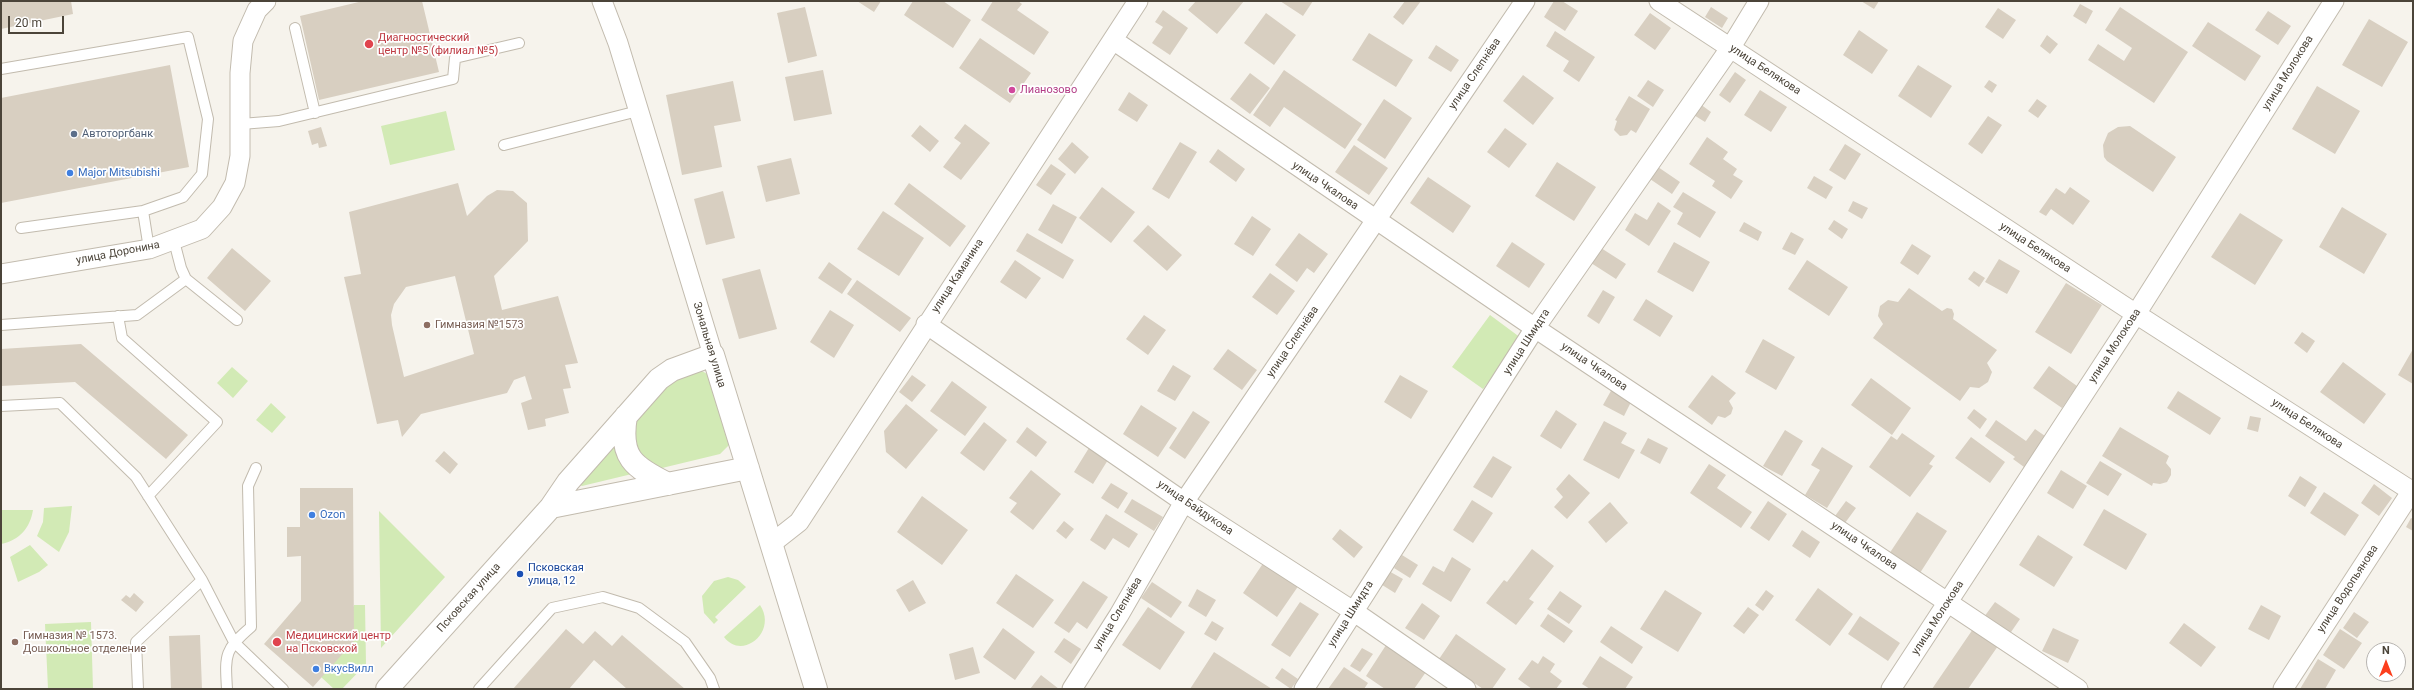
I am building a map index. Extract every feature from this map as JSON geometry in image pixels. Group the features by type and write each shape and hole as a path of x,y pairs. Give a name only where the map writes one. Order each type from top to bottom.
{"street":[{"name":"улица Доронина","path":"1,274 149,250 202,229 222,207 236,176 240,156 240,73 244,41 257,10 266,1"},
{"path":"602,1 610,20"},
{"path":"610,20 620,1"},
{"name":"улица Каманина","path":"771,544 799,522 926,324 1138,1"},
{"name":"улица Слепнёва","path":"1072,689 1119,615 1184,502 1524,1"},
{"name":"улица Белякова","path":"1659,1 2136,314 2412,490"},
{"name":"улица Шмидта","path":"1304,689 1352,611 1535,328 1730,47 1759,1"},
{"name":"улица Молокова","path":"1891,689 2136,314 2334,1"},
{"name":"Зональная улица","path":"610,20 816,689"},
{"name":"улица Чкалова","path":"1113,40 1535,328 2078,689"},
{"name":"улица Байдукова","path":"926,324 1184,502 1352,611 1466,689"},
{"name":"Псковская улица","path":"387,689 552,507 568,482 659,379 672,370 712,355"},
{"path":"626,416 622,436 627,454 641,471 668,484"},
{"path":"552,507 748,468"},
{"name":"улица Водопьянова","path":"2283,689 2412,490"}],"lane":[{"path":"295,28 315,113"},
{"path":"1,69 188,37 208,119 202,174 183,197 143,211 21,228"},
{"path":"241,124 279,121 453,79 455,58 519,43"},
{"path":"504,144 638,111"},
{"path":"143,211 149,250"},
{"path":"174,241 181,268 186,279 237,320"},
{"path":"1,325 137,315 186,279"},
{"path":"118,316 122,338 217,422 148,496"},
{"path":"1,406 60,403 136,477 202,580 234,642 283,689"},
{"path":"227,689 226,657 234,642 251,627 248,486 256,468"},
{"path":"138,689 136,642 202,580"},
{"path":"479,689 552,608 603,596 639,608 685,642 710,678 714,689"}],"green space":[{"path":"446,111 455,150 390,165 381,126"},
{"path":"1490,315 1521,338 1483,389 1452,367"},
{"path":"232,367 248,381 233,398 217,383"},
{"path":"700,370 711,376 729,445 720,454 662,468 651,467 635,450 633,419 675,377"},
{"path":"271,403 286,417 272,433 256,420"},
{"path":"615,440 636,473 582,486 578,484"},
{"path":"72,506 69,532 59,552 37,536 43,522 44,508"},
{"path":"1,510 33,510 27,528 14,540 1,544"},
{"path":"379,511 445,577 381,648"},
{"path":"30,545 48,565 39,572 18,582 10,557"},
{"path":"728,577 738,580 746,587 715,617 718,620 714,624 704,613 702,596 714,581"},
{"path":"354,605 365,605 366,664 342,689 334,689 321,677"},
{"path":"760,605 764,615 764,625 756,640 748,645 740,646 731,644 724,637"},
{"path":"91,622 93,689 48,689 45,624"}],"building":[{"path":"1,1 71,1 73,14 1,29"},
{"name":"Диагностический центр №5 (филиал №5)","path":"363,1 422,1 439,72 319,100 300,16"},
{"path":"857,1 881,1 874,12"},
{"path":"913,1 943,1 971,20 953,48 904,15"},
{"path":"993,1 1018,1 1022,4 1017,10 1049,32 1034,55 981,20"},
{"path":"1196,1 1244,1 1217,34 1188,10"},
{"path":"1280,1 1313,1 1303,16"},
{"path":"1405,1 1421,1 1403,25 1393,17"},
{"path":"1554,1 1562,1 1578,11 1565,31 1544,17"},
{"path":"1861,1 1879,1 1874,9"},
{"path":"2080,4 2093,11 2086,24 2073,16"},
{"path":"805,7 817,56 788,63 777,13"},
{"path":"1711,7 1728,18 1722,28 1705,17"},
{"path":"2120,7 2188,52 2154,103 2088,60 2098,44 2124,61 2132,48 2105,30"},
{"path":"1998,8 2016,20 2003,39 1985,27"},
{"path":"1163,10 1188,28 1170,55 1152,43 1163,27 1155,22"},
{"path":"2268,11 2291,26 2278,45 2255,30"},
{"path":"1266,13 1296,35 1274,65 1244,43"},
{"path":"1650,13 1671,28 1655,50 1634,35"},
{"path":"2369,19 2408,42 2382,87 2342,65"},
{"path":"2208,22 2261,56 2245,81 2192,46"},
{"path":"1859,30 1888,50 1872,74 1843,55"},
{"path":"1555,31 1595,57 1579,82 1563,71 1569,61 1546,46"},
{"path":"1369,33 1413,60 1396,87 1352,60"},
{"path":"2047,35 2058,44 2050,54 2040,46"},
{"path":"980,38 1031,73 1010,103 959,68"},
{"path":"1436,45 1459,60 1451,72 1428,58"},
{"path":"170,65 189,167 1,203 1,98"},
{"path":"1918,65 1952,86 1931,118 1898,96"},
{"path":"823,70 832,114 794,121 785,77"},
{"path":"1284,70 1362,124 1345,149 1284,107 1270,127 1253,115"},
{"path":"1735,72 1746,80 1730,103 1719,95"},
{"path":"1250,73 1270,88 1250,114 1230,99"},
{"path":"1523,75 1554,98 1533,125 1503,101"},
{"path":"1648,80 1664,90 1653,107 1637,96"},
{"path":"1989,80 1997,85 1992,93 1984,87"},
{"path":"733,81 741,121 714,126 722,167 682,175 666,95"},
{"path":"2317,86 2360,111 2335,154 2292,129"},
{"path":"1760,90 1787,107 1771,132 1744,115"},
{"path":"1129,92 1148,105 1137,122 1118,110"},
{"path":"1629,96 1650,109 1636,133 1631,130 1627,135 1620,136 1614,130 1617,121 1615,120"},
{"path":"1384,99 1412,118 1385,159 1357,140"},
{"path":"2037,99 2047,106 2038,118 2028,111"},
{"path":"1696,101 1711,112 1705,122 1689,112"},
{"path":"1988,116 2002,125 1982,154 1968,144"},
{"path":"965,124 990,143 961,180 943,167 961,143 954,138"},
{"path":"920,125 939,141 930,152 911,136"},
{"path":"2130,126 2176,157 2153,192 2107,161 2104,157 2103,145 2108,133 2118,127"},
{"path":"321,127 327,146 319,148 318,143 312,145 308,131"},
{"path":"1505,128 1527,144 1509,168 1487,152"},
{"path":"1707,137 1728,152 1723,159 1737,169 1733,175 1743,181 1731,199 1712,186 1715,181 1689,164"},
{"path":"1072,142 1089,157 1075,174 1058,159"},
{"path":"1180,142 1197,152 1169,199 1152,189"},
{"path":"1845,144 1861,154 1845,180 1829,170"},
{"path":"1354,145 1388,168 1369,195 1335,172"},
{"path":"1218,149 1245,169 1236,182 1209,162"},
{"path":"791,158 800,194 766,202 757,166"},
{"path":"1557,162 1596,187 1574,221 1535,196"},
{"path":"1051,164 1066,174 1051,195 1036,185"},
{"path":"1658,167 1680,182 1672,194 1650,179"},
{"path":"1814,176 1833,187 1826,199 1807,188"},
{"path":"1428,177 1471,206 1453,233 1410,203"},
{"path":"458,183 467,216 487,196 497,190 513,191 527,203 528,241 494,276 502,310 558,296 578,363 565,365 571,388 563,389 569,413 545,419 546,426 528,430 521,403 532,399 525,376 514,380 507,393 421,414 402,437 398,420 377,424 344,277 361,274 349,212","holes":["455,276 474,354 404,377 391,315 394,304 406,287"]},
{"path":"909,183 966,226 950,247 894,204"},
{"path":"1102,187 1135,212 1111,243 1079,218"},
{"path":"2070,187 2090,201 2073,225 2051,209 2046,216 2039,212 2056,188 2065,194"},
{"path":"723,191 735,238 706,245 694,199"},
{"path":"1683,192 1716,212 1700,238 1677,224 1683,213 1673,207"},
{"path":"1853,201 1868,208 1862,219 1848,211"},
{"path":"1658,202 1671,211 1649,246 1625,230 1635,213 1647,220"},
{"path":"1053,204 1077,217 1062,244 1038,230"},
{"path":"2342,207 2387,234 2364,274 2319,247"},
{"path":"883,211 924,238 899,276 857,249"},
{"path":"2240,213 2283,240 2255,285 2211,257"},
{"path":"1252,216 1271,229 1253,256 1234,244"},
{"path":"1834,220 1848,229 1842,239 1828,229"},
{"path":"1744,222 1762,232 1758,241 1739,231"},
{"path":"1148,225 1182,255 1167,271 1133,241"},
{"path":"1791,232 1804,239 1795,255 1782,249"},
{"path":"1027,233 1074,260 1063,279 1016,251"},
{"path":"1299,233 1328,254 1314,273 1307,268 1297,282 1275,265"},
{"path":"1512,242 1545,264 1529,288 1496,266"},
{"path":"1674,242 1710,262 1693,292 1657,272"},
{"path":"1912,244 1931,256 1918,275 1900,263"},
{"path":"232,248 271,281 245,311 207,278"},
{"path":"1601,248 1626,264 1616,279 1591,263"},
{"path":"1999,259 2020,271 2007,294 1985,282"},
{"path":"1015,260 1041,278 1026,299 1000,282"},
{"path":"1807,260 1848,287 1829,316 1788,289"},
{"path":"829,262 852,279 842,294 818,278"},
{"path":"760,269 777,329 739,339 722,279"},
{"path":"1974,271 1985,278 1979,287 1968,279"},
{"path":"1270,273 1295,291 1277,315 1252,297"},
{"path":"857,280 911,318 900,332 847,294"},
{"path":"2066,283 2102,305 2071,354 2035,332"},
{"path":"1909,288 1942,311 1947,308 1952,309 1954,314 1953,319 1997,350 1987,363 1992,372 1988,382 1979,388 1970,387 1960,401 1873,338 1883,324 1878,316 1880,306 1888,300 1898,302"},
{"path":"1603,290 1615,297 1599,324 1587,316"},
{"path":"1646,299 1673,316 1660,337 1633,320"},
{"path":"830,310 854,325 834,358 810,342"},
{"path":"1144,315 1166,330 1148,355 1126,339"},
{"path":"2302,332 2315,341 2307,353 2294,343"},
{"path":"1763,339 1795,357 1776,390 1745,372"},
{"path":"81,344 188,435 166,459 75,382 1,386 1,349"},
{"path":"1228,349 1257,370 1242,390 1213,369"},
{"path":"2413,349 2413,384 2398,375"},
{"path":"2343,362 2386,394 2364,424 2320,392"},
{"path":"1173,365 1191,376 1175,401 1157,391"},
{"path":"2049,366 2077,386 2062,408 2033,388"},
{"path":"912,375 926,385 912,402 899,392"},
{"path":"1400,375 1428,391 1411,419 1384,402"},
{"path":"1712,375 1736,393 1729,401 1733,408 1731,414 1725,418 1718,416 1712,425 1688,407"},
{"path":"1871,378 1911,408 1892,435 1851,405"},
{"path":"952,381 987,407 965,436 930,411"},
{"path":"1612,389 1632,400 1624,416 1603,405"},
{"path":"2178,391 2221,418 2210,435 2167,408"},
{"path":"906,404 938,430 906,469 886,452 884,431"},
{"path":"1141,405 1177,428 1158,457 1123,434"},
{"path":"1974,409 1987,419 1980,429 1967,418"},
{"path":"1556,410 1577,424 1561,449 1540,436"},
{"path":"1193,411 1210,422 1185,459 1169,448"},
{"path":"2250,416 2261,418 2258,432 2247,429"},
{"path":"1996,420 2026,441 2035,429 2045,436 2024,467 2013,459 2015,457 1985,436"},
{"path":"1604,421 1627,433 1621,443 1635,450 1619,479 1583,460"},
{"path":"984,422 1007,440 984,471 960,453"},
{"path":"1027,427 1047,442 1036,457 1016,442"},
{"path":"2120,427 2169,456 2166,463 2171,469 2171,475 2167,482 2160,484 2153,483 2152,486 2102,456"},
{"path":"1785,430 1803,441 1782,476 1763,466"},
{"path":"1902,433 1935,456 1929,464 1933,466 1910,497 1869,467 1891,436 1897,440"},
{"path":"1971,437 2005,462 1990,483 1955,458"},
{"path":"1648,438 1668,448 1660,464 1640,453"},
{"path":"1092,443 1111,455 1093,484 1074,472"},
{"path":"1822,447 1853,466 1827,508 1805,495 1820,470 1811,465"},
{"path":"444,451 458,464 450,474 435,461"},
{"path":"1493,456 1512,467 1492,498 1473,487"},
{"path":"2100,461 2122,474 2108,496 2086,483"},
{"path":"1709,464 1726,475 1717,488 1752,512 1741,528 1690,493"},
{"path":"1031,470 1061,494 1033,530 1010,512 1017,503 1009,498"},
{"path":"2061,470 2087,486 2073,509 2047,493"},
{"path":"1569,474 1590,493 1567,519 1554,507 1563,497 1556,489"},
{"path":"2300,476 2317,487 2305,507 2288,496"},
{"path":"1111,483 1128,493 1118,509 1101,498"},
{"path":"2374,484 2392,498 2379,516 2361,503"},
{"path":"300,488 353,488 354,641 313,687 264,644 301,601 301,556 287,557 287,527 300,527"},
{"path":"2324,492 2359,515 2345,536 2310,513"},
{"path":"922,496 968,530 942,565 897,532"},
{"path":"1132,499 1163,517 1154,531 1124,512"},
{"path":"1472,500 1493,513 1473,543 1453,530"},
{"path":"1768,501 1787,514 1769,541 1750,528"},
{"path":"1846,501 1856,508 1845,523 1835,516"},
{"path":"1610,502 1628,523 1606,543 1588,522"},
{"path":"2104,509 2147,534 2126,570 2083,545"},
{"path":"1917,512 1947,531 1920,573 1889,554"},
{"path":"1106,514 1138,534 1129,548 1113,538 1105,550 1090,540"},
{"path":"2411,518 2413,519 2413,531 2406,527"},
{"path":"1064,521 1074,529 1066,539 1056,531"},
{"path":"1340,529 1363,547 1354,558 1332,539"},
{"path":"1802,530 1820,542 1810,558 1792,546"},
{"path":"2038,535 2073,557 2054,587 2019,565"},
{"path":"1532,549 1554,566 1529,599 1534,602 1516,625 1486,603 1504,580 1507,582"},
{"path":"1402,555 1418,565 1410,578 1394,568"},
{"path":"1452,557 1471,569 1451,602 1422,584 1433,566 1444,572"},
{"path":"1264,562 1299,585 1277,617 1243,593"},
{"path":"1387,570 1403,579 1395,593 1379,583"},
{"path":"1016,574 1054,600 1033,628 996,603"},
{"path":"913,580 926,603 909,612 896,590"},
{"path":"1083,581 1108,597 1087,629 1077,622 1069,633 1054,623"},
{"path":"1152,582 1182,602 1171,618 1141,598"},
{"path":"1818,588 1853,614 1830,646 1795,620"},
{"path":"1197,589 1216,600 1206,617 1188,606"},
{"path":"1665,590 1702,613 1678,652 1640,629"},
{"path":"1766,590 1774,596 1763,611 1755,605"},
{"path":"1560,591 1582,606 1569,624 1547,609"},
{"path":"134,593 144,602 136,612 121,600 126,595 130,598"},
{"path":"1300,602 1319,614 1290,657 1271,645"},
{"path":"1995,602 2020,619 2009,635 1984,617"},
{"path":"1422,603 1440,616 1424,640 1405,628"},
{"path":"2261,605 2281,616 2269,640 2248,629"},
{"path":"1148,607 1185,632 1160,670 1122,645"},
{"path":"1748,607 1759,615 1744,634 1733,626"},
{"path":"2354,612 2369,622 2357,638 2343,628"},
{"path":"1548,614 1573,631 1564,643 1540,626"},
{"path":"1860,616 1900,643 1888,661 1848,634"},
{"path":"1212,621 1224,628 1216,641 1204,634"},
{"path":"2184,623 2216,647 2201,667 2169,643"},
{"path":"1611,626 1643,647 1632,664 1600,642"},
{"path":"1003,628 1035,652 1015,680 983,657"},
{"path":"2053,628 2079,640 2068,663 2042,651"},
{"path":"566,629 583,644 595,631 612,646 622,635 685,689 627,689 594,660 569,689 513,689"},
{"path":"1973,629 1998,646 1968,689 1932,689"},
{"path":"2340,629 2362,643 2344,669 2323,655"},
{"path":"1456,634 1506,669 1492,689 1483,689 1439,659"},
{"path":"200,635 202,689 171,689 169,636"},
{"path":"1064,638 1081,649 1071,664 1054,652"},
{"path":"1388,642 1428,669 1414,689 1385,689 1366,676"},
{"path":"973,647 980,673 955,680 949,654"},
{"path":"1362,648 1373,654 1360,672 1350,666"},
{"path":"1214,652 1272,689 1190,689"},
{"path":"1543,656 1555,664 1550,672 1562,681 1556,689 1532,689 1518,679 1532,660 1538,664"},
{"path":"1600,656 1633,677 1625,689 1590,689 1582,684"},
{"path":"2318,659 2336,670 2325,689 2300,689"},
{"path":"1344,667 1368,683 1364,689 1328,689"},
{"path":"1282,668 1298,679 1291,689 1275,678"},
{"path":"1041,675 1059,689 1030,689"}],"place":[{"name":"Диагностический центр №5 (филиал №5)","path":"369,44"},
{"name":"Лианозово","path":"1012,90"},
{"name":"Автоторгбанк","path":"74,134"},
{"name":"Major Mitsubishi","path":"70,173"},
{"name":"Гимназия №1573","path":"427,325"},
{"name":"Ozon","path":"312,515"},
{"name":"Псковская улица, 12","path":"520,574"},
{"name":"Гимназия № 1573. Дошкольное отделение","path":"15,642"},
{"name":"Медицинский центр на Псковской","path":"277,642"},
{"name":"ВкусВилл","path":"316,669"}]}
